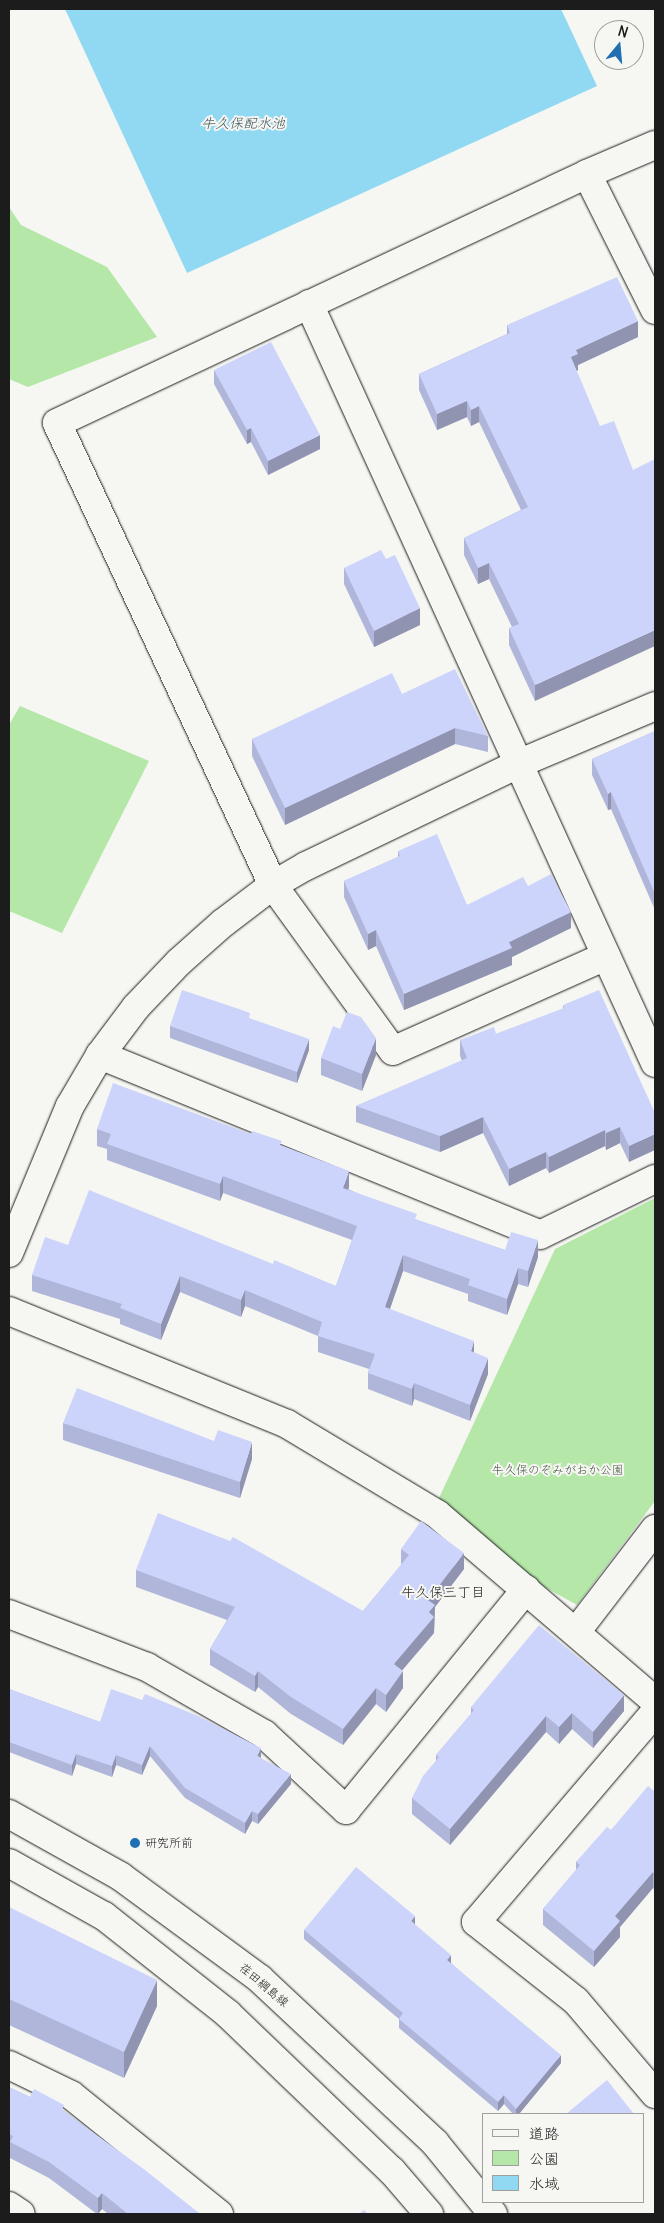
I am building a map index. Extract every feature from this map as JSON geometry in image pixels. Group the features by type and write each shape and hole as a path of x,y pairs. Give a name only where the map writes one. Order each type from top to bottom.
{"street":[{"path":"606,956 393,1051 273,885 57,423 308,304 588,174 655,145"},
{"path":"588,174 655,310"},
{"path":"308,304 655,1063"},
{"path":"9,1253 66,1114 100,1055 136,1007 179,962 223,923 273,885 306,866 518,764 655,706"},
{"path":"100,1055 540,1235 655,1179"},
{"path":"9,1312 287,1424 436,1514 655,1701"},
{"path":"576,1632 655,1529"},
{"path":"9,1614 147,1667 264,1734 346,1810 526,1590"},
{"path":"655,1712 476,1922 576,2001 655,2094"},
{"name":"荏田綱島線","path":"9,1814 120,1876 260,1979 435,2143 482,2201"},
{"path":"9,1863 104,1916 228,2014 392,2171 429,2214"},
{"path":"9,2064 70,2095 219,2214"},
{"name":"荏田綱島線","path":"484,2203 493,2214"},
{"path":"9,2206 22,2214"}],"green space":[{"path":"9,207 21,225 107,267 157,337 28,387 9,379"},
{"path":"20,706 149,761 62,933 9,911 9,725"},
{"name":"牛久保のぞみがおか公園","path":"655,1198 655,1501 577,1605 521,1574 439,1498 555,1249"}],"water":[{"name":"牛久保配水池","path":"65,9 561,9 597,86 187,273"}],"building":[{"path":"617,277 638,321 576,350 578,354 571,357 600,426 614,421 633,470 655,459 655,630 535,685 509,628 519,624 489,563 478,568 464,538 528,507 479,406 471,410 467,401 437,414 419,374 510,333 507,325"},
{"path":"271,342 320,435 268,461 251,428 247,430 214,370"},
{"path":"381,550 386,559 395,555 420,608 374,631 344,568"},
{"path":"455,669 488,736 455,728 285,808 252,739 392,673 402,694"},
{"path":"655,731 655,894 611,792 608,794 592,759"},
{"path":"437,834 467,905 523,877 528,886 551,874 571,912 509,942 512,948 404,994 376,930 368,934 344,881 400,856 398,851"},
{"path":"182,990 250,1013 249,1018 309,1039 297,1072 170,1026"},
{"path":"599,990 655,1113 655,1134 629,1146 620,1127 606,1133 605,1130 549,1157 546,1152 509,1169 483,1117 440,1136 356,1106 467,1058 460,1040 494,1027 496,1034 564,1008 563,1005"},
{"path":"347,1012 361,1017 376,1038 362,1074 321,1058 333,1026 340,1029"},
{"path":"113,1083 251,1134 252,1131 282,1141 280,1145 349,1171 343,1188 417,1214 415,1219 505,1250 511,1232 538,1240 528,1271 518,1268 507,1299 468,1285 470,1279 403,1255 385,1307 474,1341 471,1351 488,1358 470,1405 414,1383 412,1389 368,1373 375,1354 318,1336 322,1322 245,1290 241,1300 180,1276 161,1324 120,1308 122,1304 32,1275 45,1237 68,1245 89,1190 273,1264 274,1260 336,1286 357,1226 223,1176 220,1184 107,1144 111,1134 97,1129"},
{"path":"77,1388 214,1441 218,1430 252,1442 240,1482 63,1423"},
{"path":"158,1513 230,1541 233,1537 363,1611 409,1555 401,1549 421,1521 464,1553 428,1600 435,1605 429,1612 434,1617 394,1664 403,1671 386,1695 376,1688 343,1729 291,1697 258,1671 255,1676 210,1649 235,1607 136,1570"},
{"path":"539,1625 624,1695 593,1732 572,1713 559,1727 546,1716 450,1829 412,1798 423,1776 439,1757 436,1755 474,1710 471,1707"},
{"path":"9,1689 100,1722 111,1689 142,1700 145,1694 198,1716 261,1748 257,1756 291,1774 258,1814 252,1811 245,1823 185,1788 150,1746 142,1765 116,1755 112,1766 76,1754 72,1765 9,1742"},
{"path":"648,1786 655,1792 655,1874 653,1872 615,1916 620,1921 594,1951 543,1909 580,1865 576,1862 607,1827 611,1830"},
{"path":"356,1867 415,1916 411,1921 451,1955 447,1960 561,2055 516,2109 504,2095 498,2102 399,2019 403,2013 304,1930"},
{"path":"9,1907 157,1980 124,2052 9,1999"},
{"path":"607,2080 633,2113 567,2113"},
{"path":"9,2087 30,2097 34,2089 64,2105 62,2110 145,2170 200,2214 128,2214 102,2193 98,2198 49,2162 10,2142 13,2136 9,2134"},
{"path":"364,2210 368,2214 359,2214"}],"place":[{"name":"研究所前","path":"135,1843"}],"district":[{"name":"牛久保三丁目","path":"443,1592"}]}
